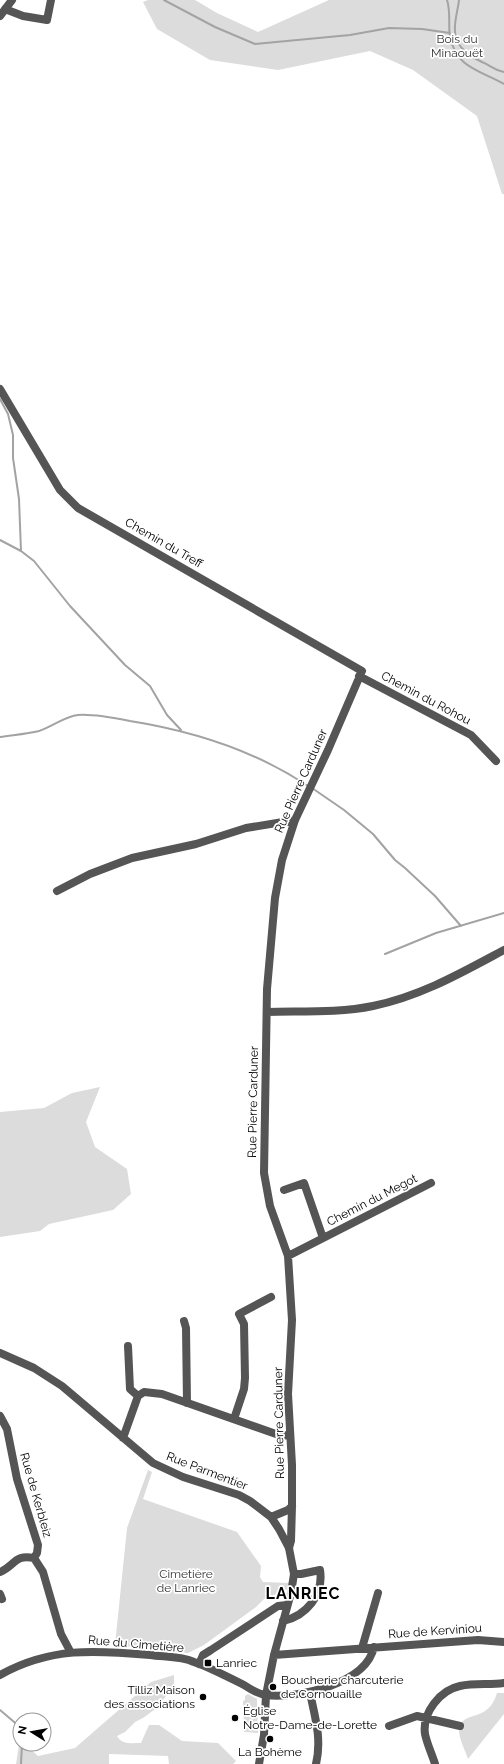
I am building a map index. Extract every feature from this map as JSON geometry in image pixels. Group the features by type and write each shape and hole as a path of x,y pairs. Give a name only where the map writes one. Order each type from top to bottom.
{"street":[{"path":"12,0 3,12 46,20 51,0"},
{"name":"Chemin du Treff","path":"0,389 60,490 78,508 361,674"},
{"name":"Chemin du Rohou","path":"361,674 471,735 496,761"},
{"name":"Rue Pierre Carduner","path":"289,1548 291,1541 292,1465 288,1394 292,1320 288,1256 270,1206 264,1174 267,1012 266,988 275,898 282,860 295,820 328,750 361,674"},
{"path":"57,891 90,874 132,858 196,844 246,828 295,820"},
{"path":"267,1012 322,1011 372,1006 405,998 439,985 504,950"},
{"name":"Chemin du Megot","path":"288,1256 431,1182"},
{"name":"Chemin du Megot","path":"284,1190 304,1183 323,1238"},
{"path":"234,1419 244,1389 245,1378 244,1324 239,1314 271,1297"},
{"path":"184,1321 186,1328 187,1403"},
{"path":"128,1346 130,1388 138,1396"},
{"name":"Rue Parmentier","path":"0,1353 34,1368 62,1386 153,1463 187,1479 245,1498 258,1506 271,1517 284,1536 289,1548 294,1574 291,1593 274,1655 266,1695 261,1764"},
{"path":"123,1438 138,1396 144,1392 154,1392 276,1434 290,1436"},
{"name":"Rue de Kerbleiz","path":"0,1416 7,1429 17,1479 38,1545 34,1558"},
{"path":"271,1517 288,1510 292,1506"},
{"path":"0,1572 17,1559 27,1557 34,1558 42,1572 61,1634 70,1652"},
{"path":"283,1621 294,1619 306,1611 312,1604 320,1585 320,1570 294,1574"},
{"path":"362,1648 378,1593"},
{"path":"199,1664 203,1656 211,1650 278,1606 287,1605"},
{"name":"Rue de Kerviniou","path":"266,1695 310,1693 328,1688 360,1669 370,1660 374,1647 478,1640 504,1642"},
{"path":"274,1655 374,1647"},
{"name":"Rue du Cimetière","path":"0,1675 13,1667 42,1657 70,1652 117,1652 172,1657 199,1664 266,1695"},
{"path":"435,1764 425,1735 427,1718 436,1701 454,1687 470,1684 504,1683"},
{"path":"310,1693 319,1737 316,1764"},
{"path":"389,1726 417,1716 460,1726"}],"green space":[{"name":"Bois du Minaouët","path":"148,0 195,0 217,13 258,32 329,0 504,0 504,194 502,194 477,116 413,70 370,51 278,70 210,60 157,29 143,2"},
{"path":"100,1087 86,1122 95,1147 127,1169 131,1194 113,1210 49,1224 40,1231 0,1237 0,1112 44,1108 72,1093"},
{"name":"Cimetière de Lanriec","path":"148,1470 152,1472 143,1499 237,1532 261,1566 260,1577 263,1582 290,1583 289,1589 264,1599 256,1607 204,1645 188,1653 115,1645 127,1528"},
{"path":"174,1675 174,1685 158,1707 135,1722 125,1732 117,1736 121,1741 141,1743 149,1725 159,1725 182,1741 218,1743 236,1761 233,1764 169,1764 168,1756 109,1754 109,1764 16,1764 18,1752 34,1752 38,1756 75,1748 151,1682"},
{"path":"497,1693 504,1693 504,1714 468,1759 462,1744 459,1728 460,1724 466,1719 482,1713 487,1709"},
{"path":"248,1694 257,1699 258,1733 244,1732 243,1701 245,1700 245,1696"}],"waterway":[{"path":"164,0 215,27 255,44 350,35 389,28 422,29 450,33"},
{"path":"447,0 449,9 450,37 453,48 458,56 471,67 504,84"},
{"path":"459,0 455,27 457,41 460,46 472,57 494,69 504,72"},
{"path":"0,399 8,414 13,435 13,458 19,499 21,551"},
{"path":"0,540 21,551 34,561 70,606 125,665 150,686 167,715 181,730"},
{"path":"0,737 39,731 63,719 78,715 111,718 154,725 200,736 245,752 287,773 308,786"},
{"path":"312,788 344,810 373,834 395,860 435,896 461,926"},
{"path":"385,954 436,933 504,913"},
{"path":"0,1710 12,1720"},
{"path":"21,1764 22,1752"}],"place":[{"name":"Lanriec","path":"208,1663"},
{"name":"Boucherie charcuterie de Cornouaille","path":"273,1687"},
{"name":"Tilliz Maison des associations","path":"203,1697"},
{"name":"Église Notre-Dame-de-Lorette","path":"235,1718"},
{"name":"La Bohème","path":"270,1739"}],"district":[{"name":"LANRIEC","path":"303,1593"}]}
